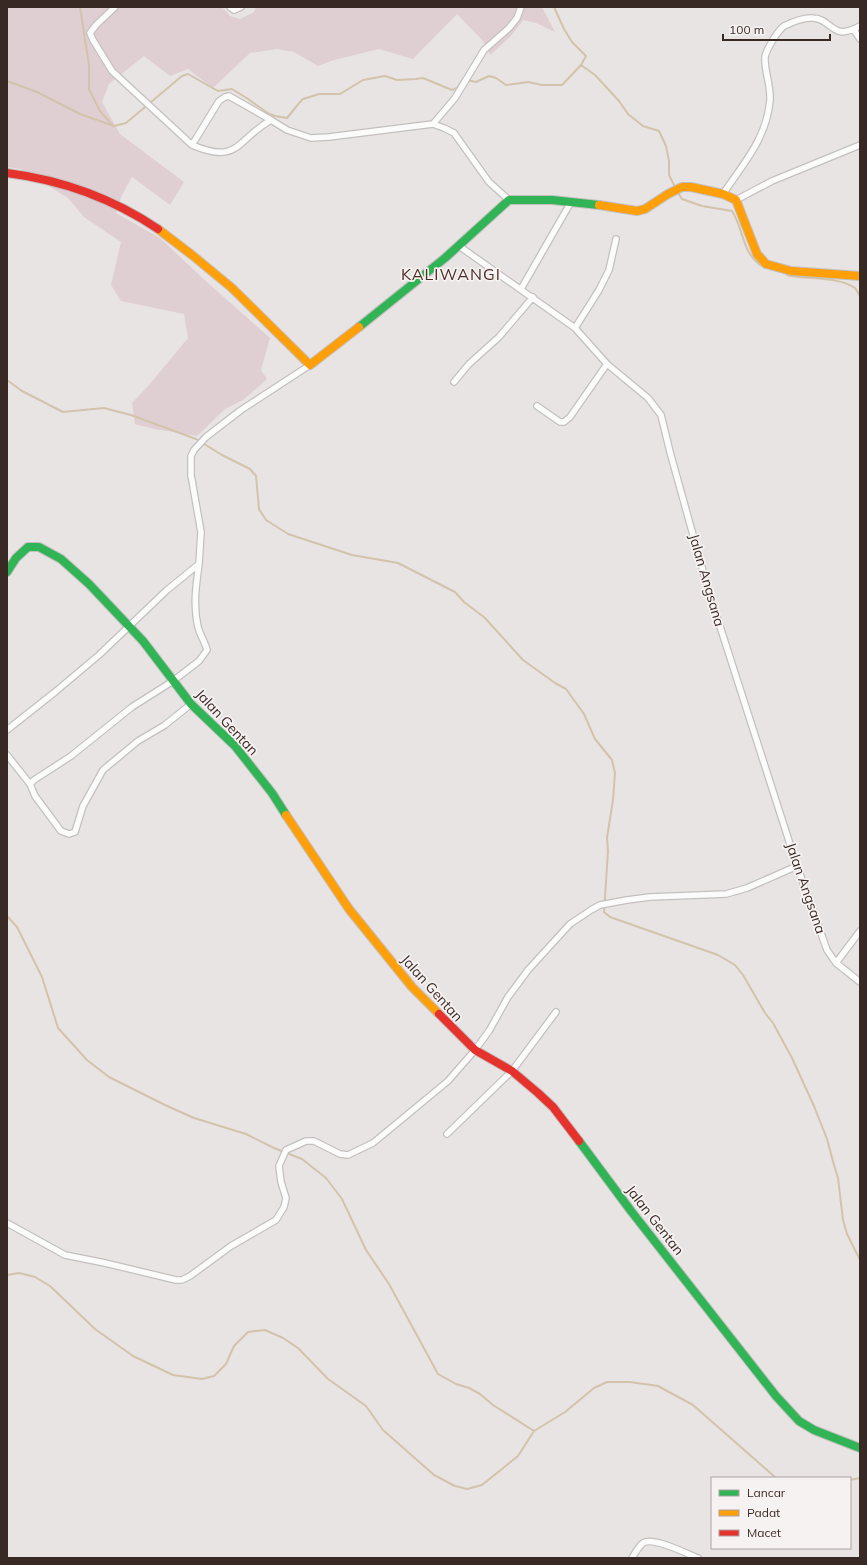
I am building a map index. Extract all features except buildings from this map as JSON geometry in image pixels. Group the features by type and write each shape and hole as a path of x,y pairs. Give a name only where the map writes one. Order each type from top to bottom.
{"street":[{"path":"115,7 90,33 93,40 112,71 192,145 206,151 222,153 235,149 260,126 271,120"},
{"path":"230,7 234,10 241,7"},
{"path":"433,124 455,98 484,50 509,28 517,18 521,7"},
{"path":"723,194 749,158 763,131 770,99 765,57 771,43 782,27 802,19 814,18 833,29 844,32 854,30 860,26"},
{"path":"854,30 860,39"},
{"path":"192,145 219,101 229,96 287,130 311,138 433,124 454,133 489,182 509,200"},
{"path":"736,200 772,181 860,145"},
{"path":"7,173 48,180 86,191 120,206 153,225 233,289 310,365"},
{"path":"30,784 71,756 132,707 173,681 199,661 207,650 198,628 195,608 201,532 192,481 191,456 199,444 241,410 310,365 386,307 459,246 509,200 538,199 616,207 637,211 652,205 668,194 682,187 696,187 723,194 736,200 757,254 762,261 770,266 809,273 860,276"},
{"path":"521,289 572,202"},
{"path":"576,328 609,270 616,238"},
{"name":"Jalan Angsana","path":"459,246 576,328 607,364 648,398 661,415 708,589 797,866 827,950 836,963 860,982"},
{"path":"454,382 469,364 498,337 532,298"},
{"path":"537,406 560,422 564,422 570,417 607,364"},
{"name":"Jalan Gentan","path":"7,572 16,558 28,547 39,547 61,559 89,584 130,626 191,704 235,746 272,793 350,909 412,988 459,1036 475,1050 512,1071 538,1092 553,1107 631,1211 781,1401 799,1421 814,1430 860,1448"},
{"path":"7,730 99,655 167,590 199,564"},
{"path":"7,755 30,784 35,796 61,832 69,834 74,832 83,806 103,770 138,741 165,725 191,704"},
{"path":"7,1223 46,1246 65,1255 176,1280 182,1280 190,1276 231,1246 276,1220 284,1207 286,1198 281,1182 279,1166 281,1158 286,1150 306,1141 314,1141 340,1154 348,1155 373,1143 448,1082 489,1031 508,997 528,970 570,924 600,905 650,897 726,894 747,888 797,866"},
{"path":"836,963 860,931"},
{"path":"447,1134 512,1071 556,1012"},
{"path":"632,1558 639,1547 648,1541 664,1544 698,1558"}],"shaded area":[{"path":"7,7 222,7 230,16 240,19 254,12 256,7 542,7 555,32 536,23 523,20 511,36 490,55 483,41 457,14 413,59 379,49 334,60 318,66 294,52 277,49 250,53 213,88 188,69 170,76 144,56 109,84 102,102 120,134 184,182 170,205 132,177 122,195 116,213 160,238 270,338 261,370 267,379 243,400 225,409 197,436 135,424 132,403 188,338 184,314 121,301 111,285 121,242 84,217 68,198 21,169 7,167"}],"waterway":[{"path":"80,7 89,65 89,89 100,111 113,126"},
{"path":"554,7 572,42 586,56 581,65 595,75 619,101 628,114 643,126 659,131 666,146 669,161 669,175 675,187"},
{"path":"467,80 476,82 489,76 496,78 506,85 528,82 542,85 562,85 581,65"},
{"path":"7,81 37,92 80,114 114,126 126,123 182,76 188,74 218,91 232,89 269,114 287,118 303,99 319,94 340,94 363,80 385,76 397,80 423,78 452,90 457,88 463,79"},
{"path":"677,191 682,199 702,206 732,211 747,250 757,263 765,268"},
{"path":"787,275 831,280 848,284 855,288 860,296"},
{"path":"7,380 22,391 63,412 104,408 131,415 196,439 222,455 250,469 256,476 259,509 266,520 288,534 352,555 398,563 455,592 464,602 485,618 523,660 566,689 584,714 595,739 612,760 615,773 613,800 607,838 608,851 604,912 610,917 718,955 735,965 743,975 765,1013 773,1023 792,1058 814,1106 827,1139 838,1178 843,1220 847,1234 860,1260"},
{"path":"7,916 17,927 42,977 58,1028 87,1060 109,1077 165,1105 194,1118 246,1134 274,1148 302,1159 326,1178 342,1199 366,1250 389,1284 438,1374 456,1384 469,1388 480,1394 493,1405 534,1431"},
{"path":"7,1275 19,1273 35,1277 50,1286 95,1329 133,1356 173,1375 202,1379 214,1376 226,1364 234,1346 248,1332 265,1330 283,1338 298,1348 328,1379 366,1406 383,1430 434,1475 455,1486 467,1489 482,1485 518,1456 534,1431 565,1412 594,1388 607,1382 630,1382 658,1386 693,1405 775,1477"},
{"path":"851,1480 860,1478"}],"traffic: fast":[{"path":"359,327 445,258 509,200 552,200 599,205"},
{"path":"7,572 16,558 28,547 39,547 61,559 89,584 143,641 191,704 235,746 272,793 286,815"},
{"path":"579,1141 631,1211 776,1396 799,1421 814,1430 860,1448"}],"traffic: slow":[{"path":"599,205 637,211 645,209 682,187 691,187 723,194 736,200 757,254 766,264 791,271 860,276"},
{"path":"158,229 232,288 310,365 359,327"},
{"path":"286,815 349,909 412,987 439,1014"}],"traffic: jam":[{"path":"7,173 47,180 86,192 123,208 158,229"},
{"path":"439,1014 475,1050 512,1071 538,1093 553,1107 579,1141"}],"district":[{"name":"KALIWANGI","path":"451,274"}]}
